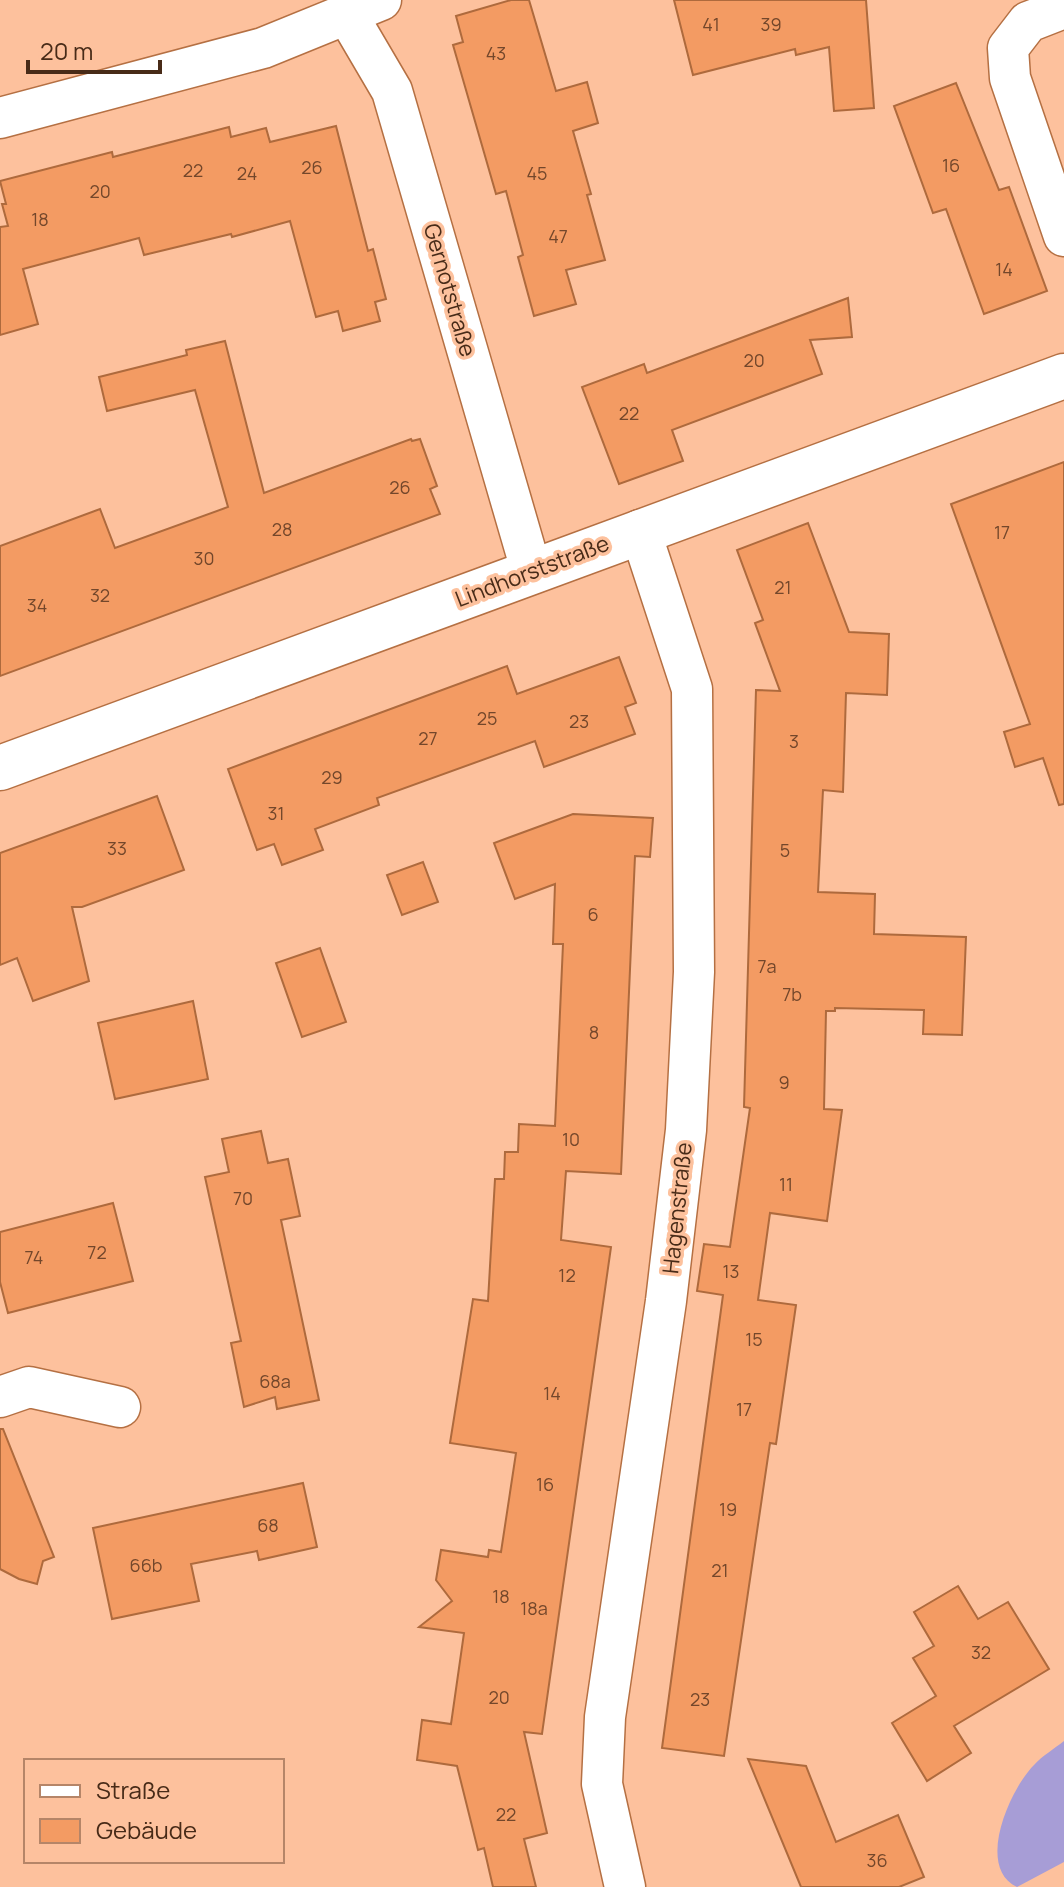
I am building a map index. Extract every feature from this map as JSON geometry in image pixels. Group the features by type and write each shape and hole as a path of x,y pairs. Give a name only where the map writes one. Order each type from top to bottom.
{"street":[{"name":"Gernotstraße","path":"0,118 263,48 365,8 532,573"},
{"path":"1064,8 1028,22 1008,48 1010,78 1064,236"},
{"name":"Lindhorststraße","path":"0,768 1064,376"},
{"name":"Hagenstraße","path":"625,1887 602,1784 605,1717 666,1301 686,1130 694,972 692,689 640,530"},
{"path":"0,1397 29,1387 120,1407"}],"shaded area":[{"path":"1064,1741 1064,1862 1017,1887 1005,1877 999,1863 998,1846 1007,1809 1015,1791 1034,1765"}],"building":[{"path":"511,0 529,0 556,91 587,82 598,123 573,131 605,260 566,270 576,304 534,316 518,257 523,255 506,191 496,194 453,45 463,42 456,16"},
{"path":"674,0 866,0 874,108 834,111 829,47 796,55 795,49 693,75"},
{"path":"956,83 999,190 1009,187 1047,291 984,314 946,209 933,213 894,106"},
{"path":"336,126 368,251 373,249 386,299 375,302 380,321 343,331 338,311 316,317 290,221 232,237 231,234 144,255 139,238 23,269 38,324 0,335 0,227 8,226 0,181 112,152 113,157 229,127 231,137 266,128 270,142"},
{"path":"848,298 852,337 810,340 822,374 672,430 683,461 619,484 582,387 644,364 647,373"},
{"path":"225,341 264,493 411,439 420,439 437,486 430,489 440,514 0,676 0,546 100,509 115,548 228,507 195,390 107,411 99,377 187,355 186,350"},
{"path":"1064,462 1064,804 1059,805 1043,758 1015,767 1004,732 1030,724 951,504"},
{"path":"808,523 849,632 889,634 887,695 846,693 843,792 823,790 818,892 875,894 874,934 966,937 962,1035 923,1034 924,1010 835,1008 835,1011 826,1011 824,1109 842,1110 827,1221 770,1213 758,1300 796,1305 776,1444 770,1443 724,1756 662,1748 723,1295 697,1291 704,1244 730,1247 750,1108 744,1107 756,690 780,691 755,623 763,620 737,550"},
{"path":"619,657 636,703 625,707 635,734 544,767 535,741 377,798 379,805 315,829 323,850 282,865 274,844 257,850 228,769 507,666 517,694"},
{"path":"157,796 184,870 82,907 72,907 89,981 33,1001 17,958 0,965 0,853"},
{"path":"573,814 653,818 650,857 635,856 621,1174 566,1171 561,1240 611,1247 542,1734 524,1732 547,1833 524,1839 536,1887 493,1887 484,1848 478,1850 457,1766 417,1760 422,1720 451,1724 464,1633 419,1627 452,1601 436,1580 441,1550 488,1557 489,1550 501,1552 516,1453 450,1443 473,1299 488,1301 495,1179 504,1179 505,1152 518,1152 519,1124 555,1126 563,944 553,944 555,884 515,899 494,843"},
{"path":"423,862 438,902 402,915 387,875"},
{"path":"320,948 346,1022 302,1037 276,963"},
{"path":"193,1001 208,1079 115,1099 98,1023"},
{"path":"261,1131 268,1163 288,1159 300,1216 281,1220 319,1400 277,1409 275,1397 244,1407 231,1343 241,1341 205,1177 229,1172 222,1139"},
{"path":"113,1203 133,1281 8,1313 0,1282 0,1232"},
{"path":"0,1429 3,1429 54,1557 43,1561 37,1584 0,1569"},
{"path":"303,1483 317,1547 259,1560 257,1551 191,1564 199,1601 112,1619 93,1528"},
{"path":"958,1586 978,1619 1008,1602 1049,1669 954,1726 971,1753 927,1781 892,1723 936,1696 913,1658 934,1646 914,1612"},
{"path":"748,1759 806,1766 836,1842 898,1815 924,1877 899,1887 801,1887"}]}
